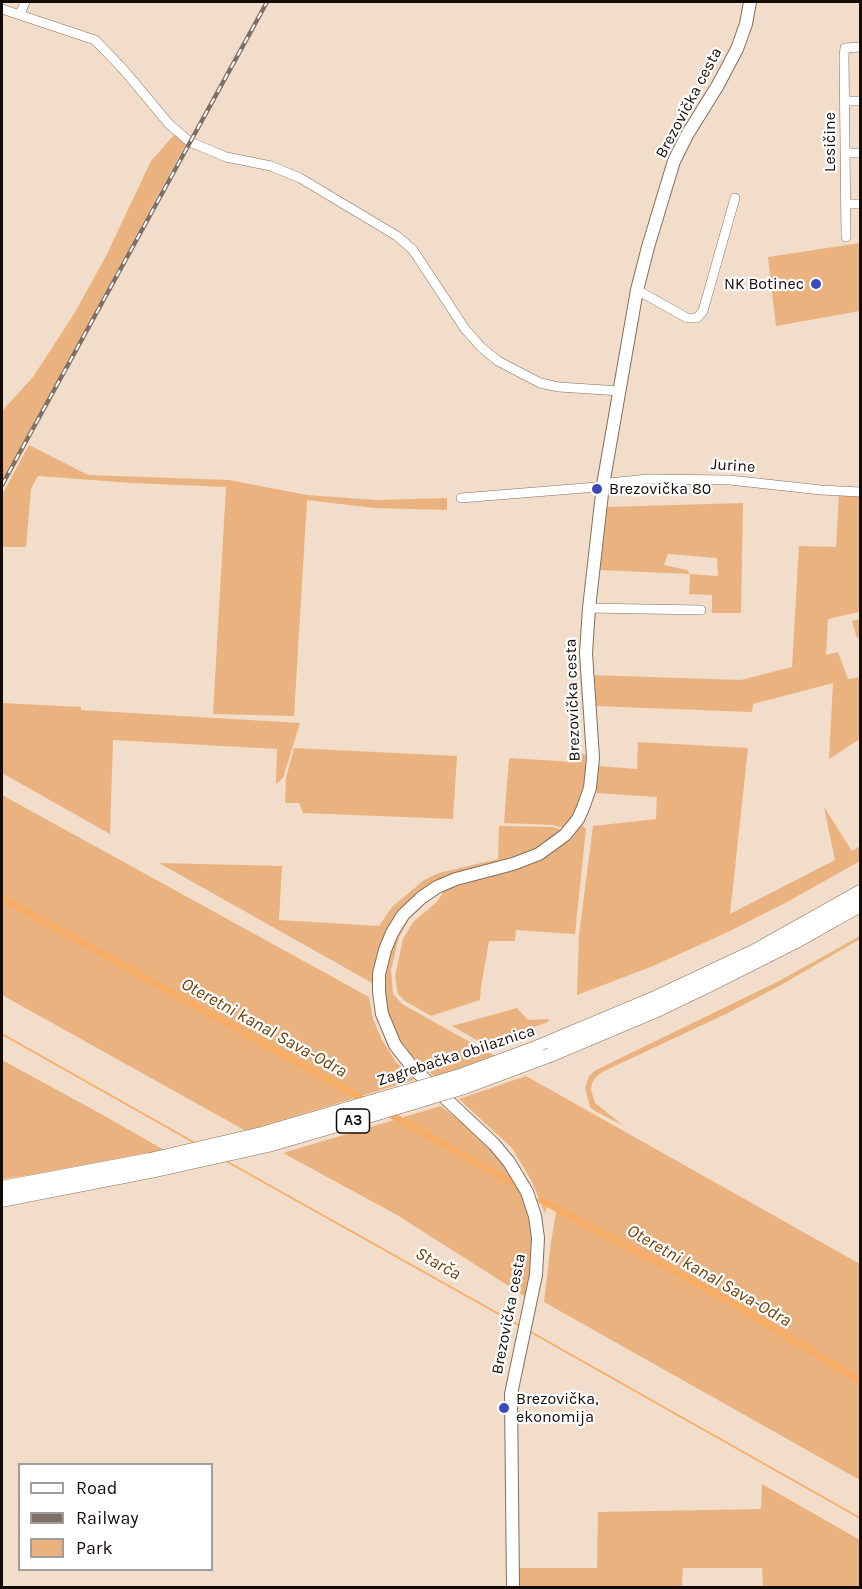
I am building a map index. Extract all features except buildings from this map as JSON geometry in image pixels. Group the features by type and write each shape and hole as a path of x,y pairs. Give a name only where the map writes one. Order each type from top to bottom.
{"highway":[{"name":"Zagrebačka obilaznica","path":"2,1200 151,1166 437,1083 536,1048 653,999 755,951 861,892"},
{"name":"Zagrebačka obilaznica","path":"2,1188 151,1166 268,1145 464,1087 550,1055 709,985 861,905"}],"main road":[{"name":"Brezovička cesta","path":"513,1587 510,1404 513,1380 536,1275 538,1246 535,1216 527,1192 509,1162 494,1144 413,1068 395,1045 386,1026 380,1004 379,974 392,933 404,915 421,898 437,887 456,879 513,864 539,854 558,842 578,819 589,794 592,772 592,736 586,653 589,608 603,485 637,290 674,161 731,62 746,24 750,2"}],"street":[{"path":"20,14 25,2"},
{"path":"2,9 95,40 123,69 169,124 190,142 226,157 271,166 300,178 397,236 413,250 452,310 481,346 498,361 540,383 559,387 620,391"},
{"name":"Lesičine","path":"846,237 845,48 861,47"},
{"path":"845,101 861,101"},
{"path":"845,153 861,153"},
{"path":"637,290 687,318 697,318 703,311 735,198"},
{"path":"846,204 861,204"},
{"name":"Jurine","path":"603,485 648,479 703,479 861,492"},
{"path":"461,498 603,485"},
{"path":"589,608 701,610"}],"green space":[{"path":"174,135 187,142 2,481 2,411 33,377 74,314 106,256 151,161"},
{"name":"NK Botinec","path":"860,243 860,311 776,326 768,257"},
{"path":"29,445 88,475 229,480 307,495 376,500 447,498 447,510 374,508 307,500 294,716 213,714 226,487 38,476 31,489 26,547 2,547 2,495"},
{"path":"839,493 860,493 860,619 859,612 828,619 826,655 838,652 848,679 860,677 860,739 829,759 833,683 753,704 752,712 594,706 590,675 741,680 792,667 799,546 836,547"},
{"path":"743,503 741,613 712,613 712,595 689,594 690,574 599,570 606,507","holes":["668,554 717,558 718,576 690,574 687,570 664,565"]},
{"path":"860,619 860,637 857,638 852,621"},
{"path":"2,703 300,723 283,778 276,784 277,749 113,740 110,834 2,773"},
{"path":"638,742 748,748 730,914 835,860 824,807 852,851 860,846 860,861 730,931 653,966 577,995 579,935 593,826 656,819 657,797 596,793 597,766 637,769"},
{"path":"294,748 457,756 453,819 303,813 299,803 285,803 286,778"},
{"path":"576,749 586,756 589,767 580,806 565,829 553,825 504,823 509,758 575,762"},
{"path":"2,795 369,997 373,1019 382,1040 396,1062 414,1080 246,1131 2,995"},
{"path":"582,825 586,829 575,934 516,930 515,941 489,941 480,1000 431,1016 405,1001 398,994 395,976 403,939 413,922 437,902 446,888 567,840"},
{"path":"499,826 553,827 564,831 541,849 405,907 374,984 159,863 282,866 279,920 379,926 392,907 424,880 439,873 498,859"},
{"path":"433,896 409,919 399,937 391,970 393,994 402,1004 495,1056 435,1077 399,1043 389,1023 383,990 386,961 402,926 418,906"},
{"path":"860,936 860,939 728,1013 602,1072 592,1083 591,1090 595,1103 624,1126 590,1107 585,1088 589,1076 596,1070 779,981"},
{"path":"517,1008 528,1020 549,1019 548,1022 520,1032 518,1036 491,1042 487,1046 452,1026"},
{"path":"2,1060 103,1115 164,1150 2,1179"},
{"path":"526,1076 860,1264 860,1480 544,1302 557,1207 548,1203 545,1213 531,1180 512,1148 459,1099"},
{"path":"441,1106 464,1124 504,1163 523,1195 529,1215 533,1247 526,1297 397,1215 283,1153"},
{"path":"762,1484 860,1540 860,1587 763,1587 762,1568 683,1568 682,1587 517,1588 517,1568 597,1568 598,1512 761,1509"}],"waterway":[{"name":"Oteretni kanal Sava-Odra","path":"2,898 366,1101"},
{"name":"Starča","path":"2,1034 195,1143"},
{"name":"Oteretni kanal Sava-Odra","path":"384,1111 513,1183"},
{"name":"Starča","path":"226,1161 522,1327"},
{"name":"Oteretni kanal Sava-Odra","path":"541,1200 729,1301 860,1381"},
{"name":"Starča","path":"529,1331 860,1518"}],"railway":[{"path":"2,485 267,2"}],"place":[{"name":"NK Botinec","path":"816,284"},
{"name":"Brezovička 80","path":"597,489"},
{"name":"Brezovička, ekonomija","path":"504,1408"}]}
